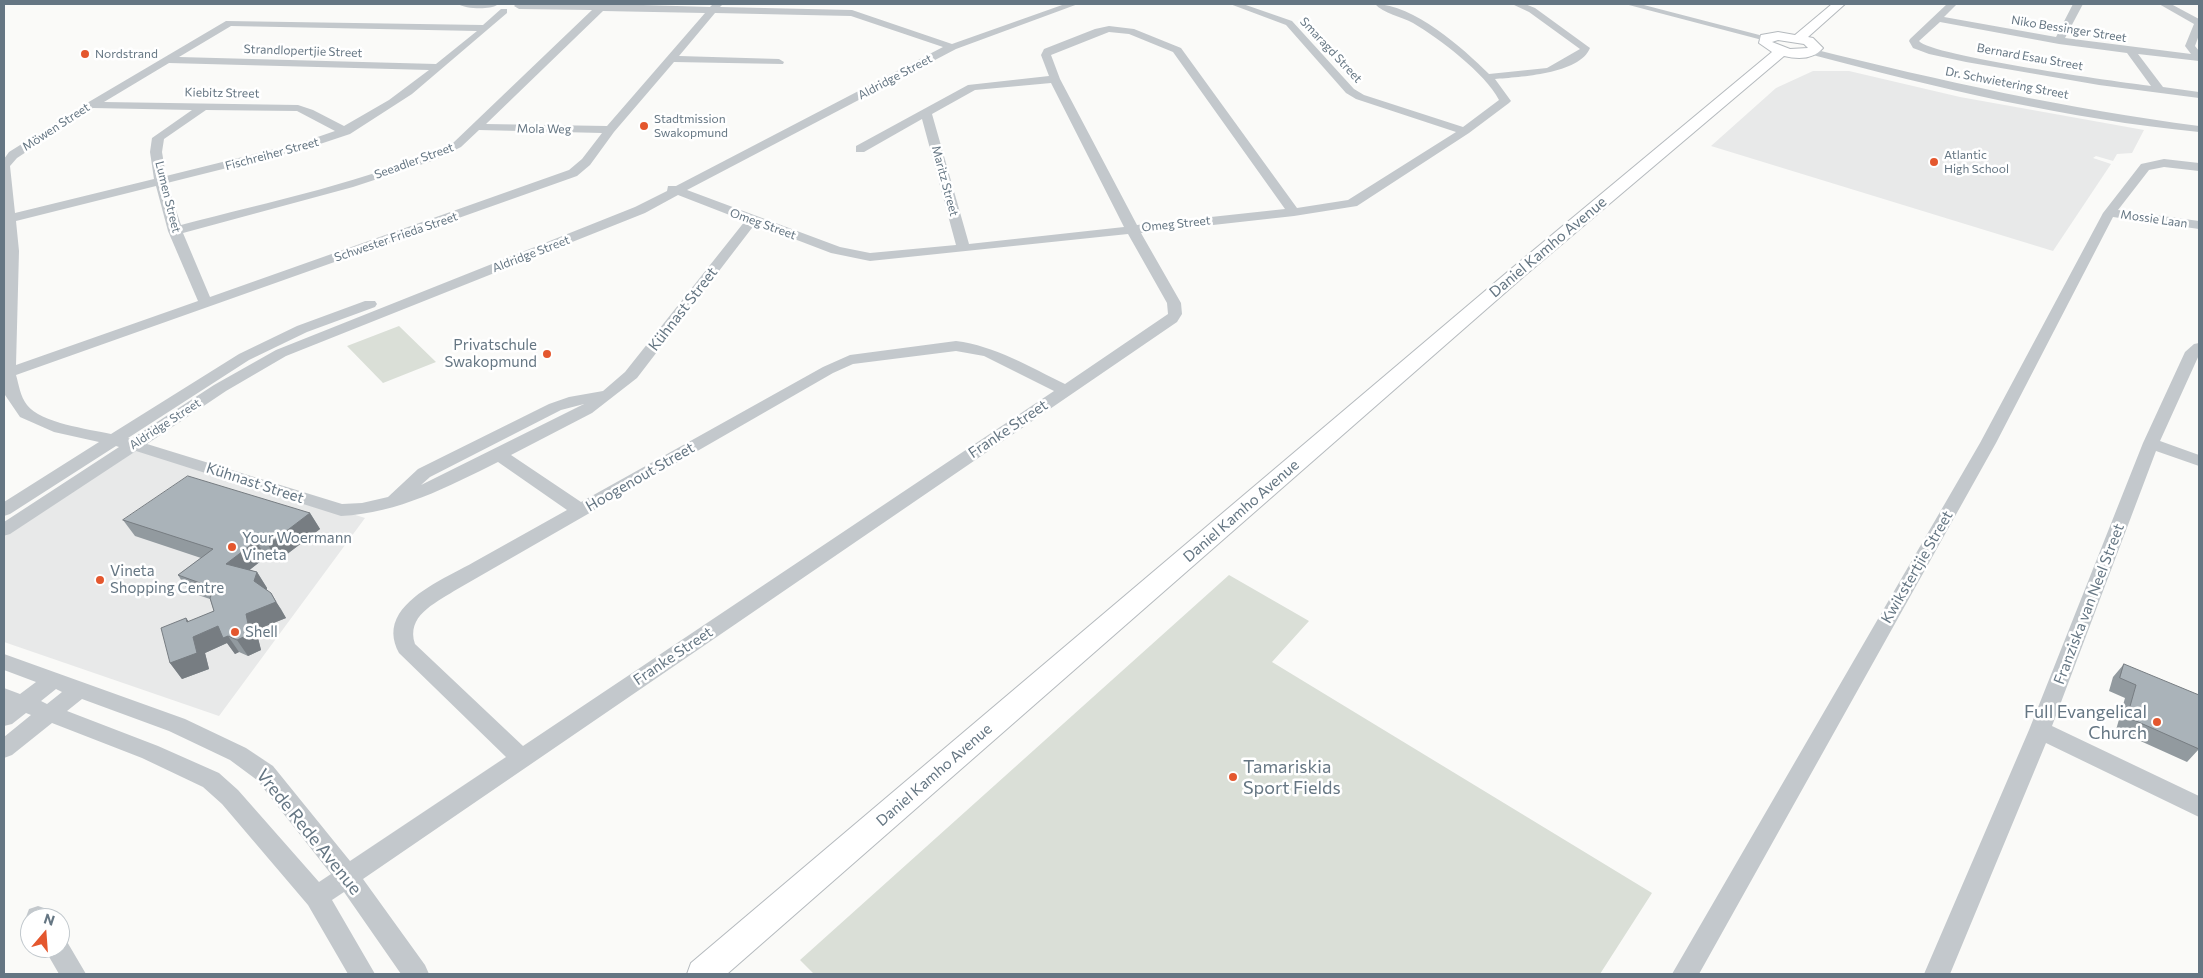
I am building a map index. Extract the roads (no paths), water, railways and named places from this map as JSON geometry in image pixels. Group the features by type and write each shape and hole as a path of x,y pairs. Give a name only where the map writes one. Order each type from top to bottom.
{"main road":[{"name":"Daniel Kamho Avenue","path":"703,974 1517,273 1782,42 1839,4"},
{"path":"1782,42 1815,46 1813,52 1797,53 1782,42"}],"street":[{"path":"463,4 496,8 519,5 714,7 852,13 945,45"},
{"name":"Aldridge Street","path":"4,510 244,357 273,342 543,244 611,222 945,45 1052,4"},
{"name":"Aldridge Street","path":"945,45 1074,4"},
{"name":"Smaragd Street","path":"1235,4 1289,24 1350,91 1360,97 1465,131"},
{"name":"Omeg Street","path":"672,189 836,250 870,257 1294,212 1352,202 1465,131 1505,102 1504,96 1486,77 1422,24 1380,4"},
{"path":"1486,77 1549,71 1582,53 1585,48 1532,10 1517,4"},
{"path":"1630,4 1782,42"},
{"name":"Bernard Esau Street","path":"1952,4 1914,41 1917,46 1933,52 1999,64 2160,91 2199,95"},
{"path":"2059,41 2078,4"},
{"path":"2164,4 2199,23 2190,46 2199,57"},
{"name":"Seeadler Street","path":"175,231 314,194 422,160 457,145 478,128 601,6"},
{"name":"Schwester Frieda Street","path":"8,374 561,179 573,173 586,162 610,130 714,7"},
{"name":"Fischreiher Street","path":"6,217 307,145 343,130 392,105 433,67 482,28 496,8"},
{"name":"Niko Bessinger Street","path":"1936,18 2059,41 2131,51 2199,57"},
{"name":"Möwen Street","path":"114,440 60,428 26,414 12,395 8,374 8,252 4,166 8,160 92,105 229,23 482,28"},
{"name":"Franke Street","path":"317,897 1172,320 1175,314 1174,304 1132,229 1055,79 1046,55 1048,51 1098,31 1109,29 1131,31 1177,50 1294,212"},
{"path":"2131,51 2160,91"},
{"name":"Dr. Schwietering Street","path":"1813,52 1975,92 2142,122 2199,129"},
{"path":"670,59 779,62"},
{"name":"Strandlopertjie Street","path":"166,60 433,67"},
{"path":"860,149 972,87 1055,79"},
{"name":"Kiebitz Street","path":"92,105 298,108 343,130"},
{"name":"Lumen Street","path":"203,107 158,138 155,145 161,180 175,231 206,304"},
{"name":"Maritz Street","path":"926,113 963,248"},
{"name":"Mola Weg","path":"478,128 610,130"},
{"name":"Kwikstertjie Street","path":"1685,974 1988,443 2109,213 2142,170 2152,164 2164,163 2199,167"},
{"name":"Mossie Laan","path":"2109,213 2199,225"},
{"name":"Kühnast Street","path":"114,440 341,510 363,508 420,493 584,412 610,395 631,375 752,220"},
{"name":"Aldridge Street","path":"4,530 246,372 281,353 543,244"},
{"name":"Hoogenout Street","path":"522,759 406,648 401,638 401,629 408,615 447,586 828,370 850,360 956,346 974,348 1066,390"},
{"name":"Franziska van Neel Street","path":"1937,974 2040,730 2151,443 2193,352 2199,347"},
{"path":"396,500 424,473 555,407 569,402 610,395"},
{"path":"2151,443 2199,460"},
{"path":"498,454 581,511"},
{"name":"Vrede Rede Avenue","path":"4,662 177,724 238,754 265,773 347,876 416,974"},
{"path":"4,718 13,700 53,680"},
{"path":"4,749 79,690"},
{"path":"13,700 150,752 211,780 230,797 317,897 362,974"},
{"path":"2040,730 2199,807"},
{"path":"63,958 73,974"}],"place":[{"name":"Nordstrand","path":"85,54"},
{"name":"Stadtmission Swakopmund","path":"644,126"},
{"name":"Atlantic High School","path":"1934,162"},
{"name":"Privatschule Swakopmund","path":"547,354"},
{"name":"Your Woermann Vineta","path":"232,547"},
{"name":"Vineta Shopping Centre","path":"100,580"},
{"name":"Shell","path":"235,632"},
{"name":"Full Evangelical Church","path":"2157,722"},
{"name":"Tamariskia Sport Fields","path":"1233,777"}]}
